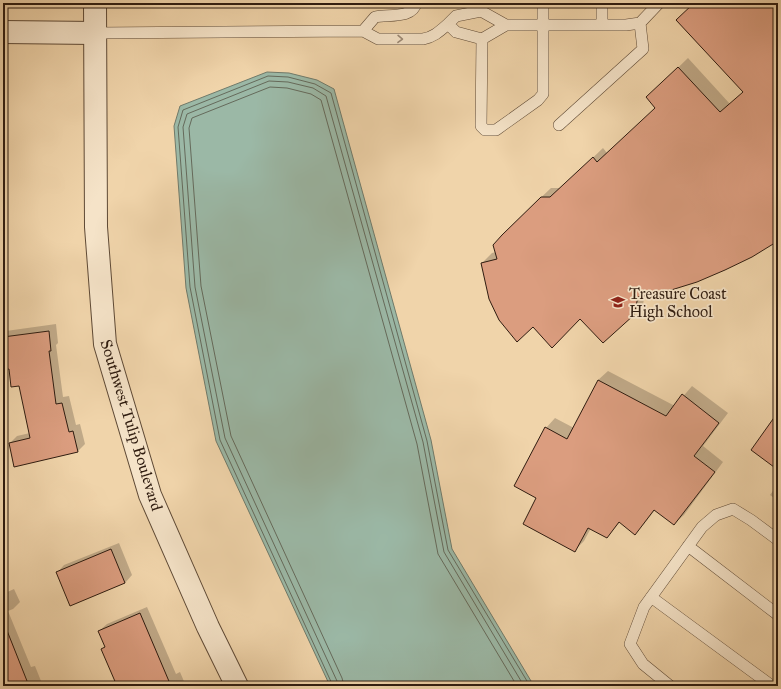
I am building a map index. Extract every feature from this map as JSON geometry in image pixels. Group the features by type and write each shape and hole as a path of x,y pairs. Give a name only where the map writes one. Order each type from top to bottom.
{"street":[{"name":"Southwest Tulip Boulevard","path":"95,3 96,226 105,344 150,495 208,627 237,686"},
{"path":"3,32 95,33"}],"lane":[{"path":"363,31 375,17 409,13 415,7 416,3"},
{"path":"482,39 481,126 485,130 496,130 538,100 543,94 543,3"},
{"path":"602,3 602,24"},
{"path":"448,24 456,32 482,39 506,25 626,25 640,23 659,3"},
{"path":"95,33 363,31 378,39 423,39 430,38 437,34 456,16 481,7 506,25"},
{"path":"560,125 643,49 640,23"},
{"path":"670,686 643,664 630,644 644,607 702,527 716,515 733,509 778,540"},
{"path":"688,546 778,615"},
{"path":"651,597 772,686"}],"water":[{"path":"267,72 289,73 317,80 334,89 431,440 452,549 534,686 330,686 216,441 186,288 174,126 180,106"}],"building":[{"path":"694,3 778,3 778,241 752,257 697,282 668,291 638,297 634,315 603,343 580,319 552,348 533,327 517,342 499,320 489,299 481,263 497,259 493,245 502,235 541,197 550,197 593,157 597,162 655,108 646,97 678,67 720,112 743,92 676,20"},
{"path":"49,331 51,351 49,351 56,404 62,403 69,432 73,431 78,452 14,467 9,443 30,438 19,386 11,387 9,369 3,370 3,337"},
{"path":"598,380 666,416 682,394 719,423 694,456 715,472 674,525 654,510 635,535 619,522 607,538 588,528 575,552 523,524 536,498 514,486 545,427 567,439"},
{"path":"778,412 778,470 751,450"},
{"path":"111,549 125,583 70,606 56,572"},
{"path":"140,613 171,686 117,686 101,649 105,647 98,631"},
{"path":"4,623 29,686 3,686"}],"place":[{"name":"Treasure Coast High School","path":"618,302"}]}
